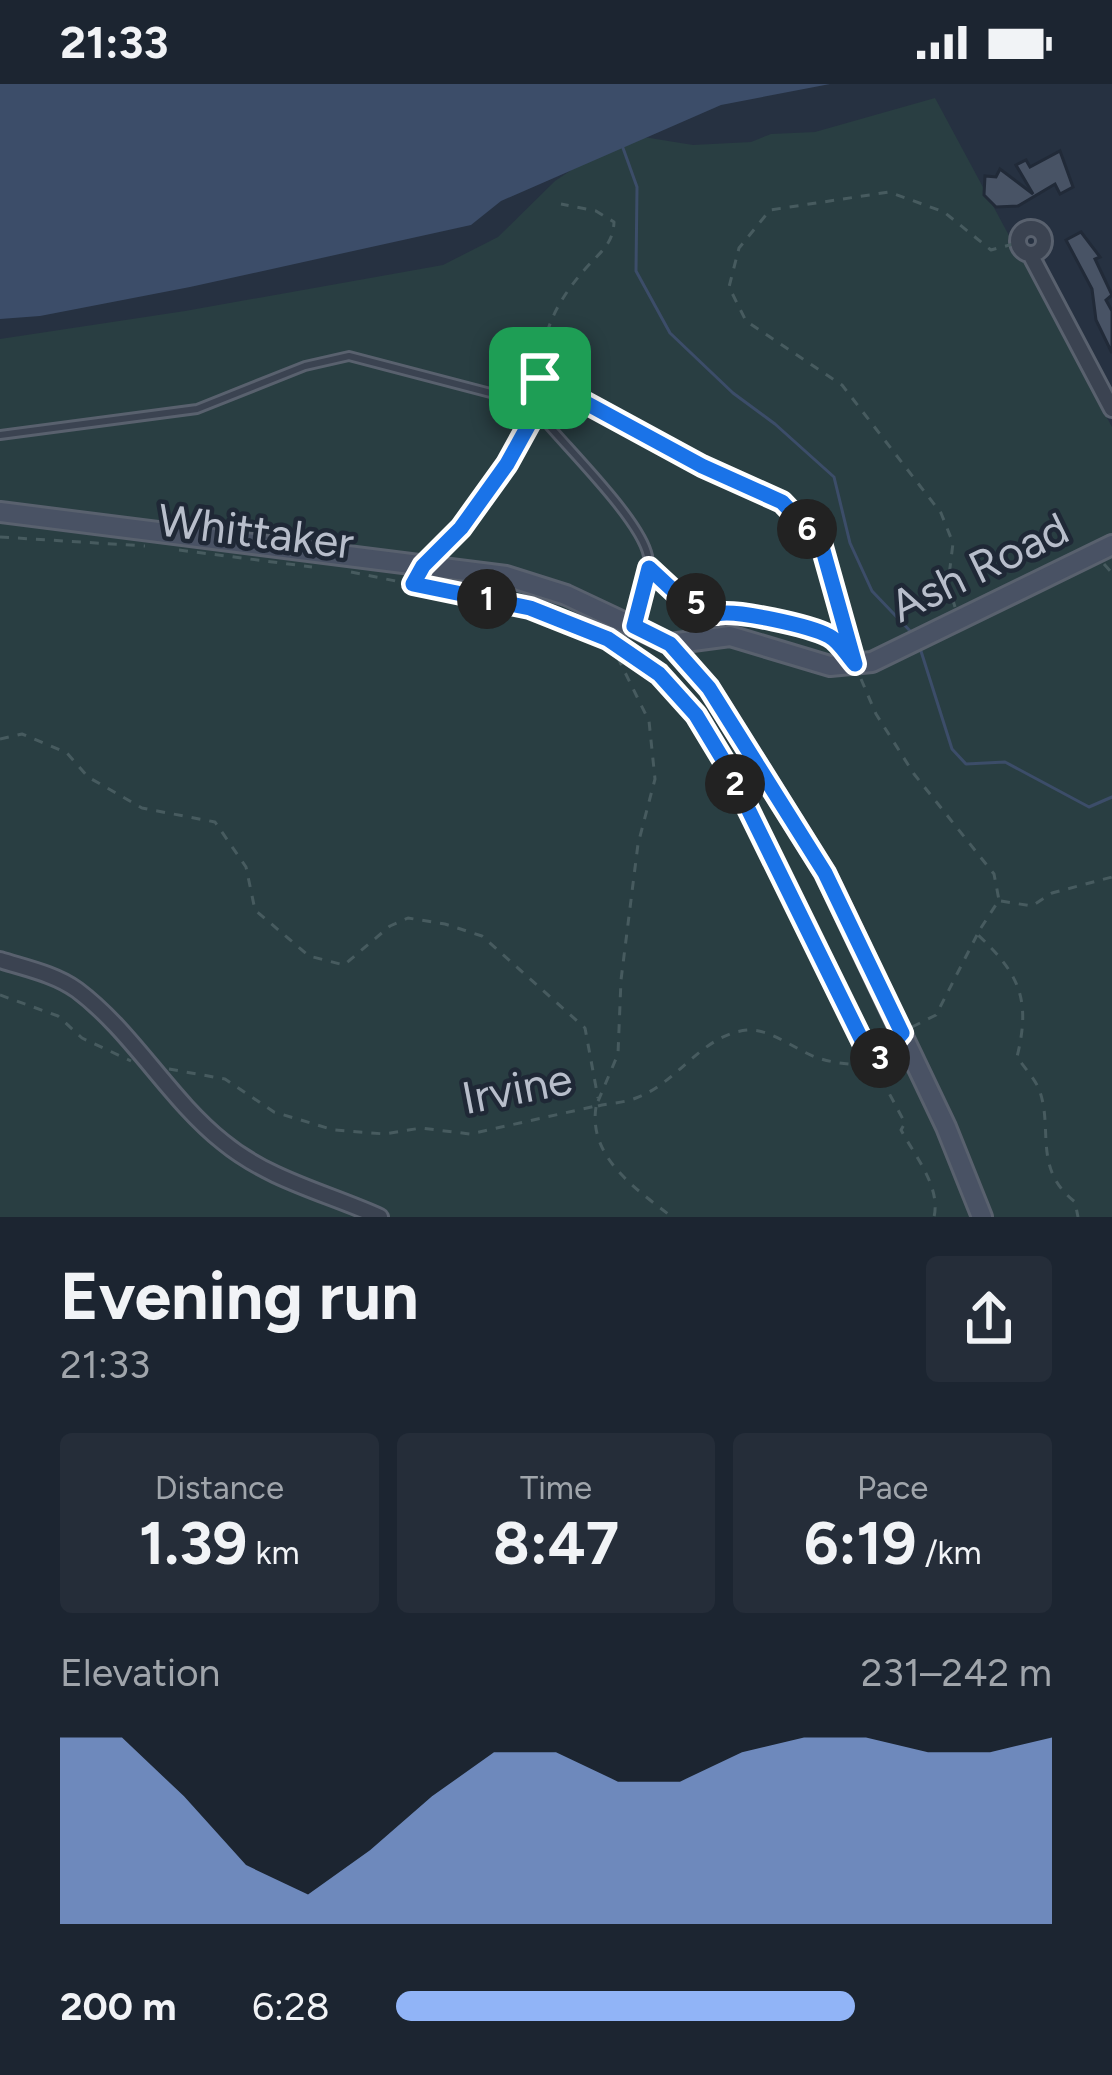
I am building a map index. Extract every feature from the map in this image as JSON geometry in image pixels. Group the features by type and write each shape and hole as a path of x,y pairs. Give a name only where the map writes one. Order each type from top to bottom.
{"main road":[{"path":"0,512 506,576 566,596 670,644 709,688 825,873 902,1033 982,1217"},
{"name":"Ash Road","path":"670,644 730,636 830,666 872,662 1112,545"}],"street":[{"path":"1030,254 1043,244 1041,232 1025,229 1018,243 1030,254 1112,409"},
{"path":"0,960 74,987 105,1014 193,1116 228,1146 283,1180 380,1217"}],"lane":[{"path":"0,436 197,409 261,382 349,356 502,396 533,410 624,512 648,552 649,568 634,626"}],"path":[{"path":"959,620 948,584 953,543 941,513 842,385 746,322 729,286 740,248 770,210 889,192 944,212 991,250 1018,243"},
{"path":"423,566 461,528 507,464 544,397 540,378 544,331 556,308 614,235 614,222 596,211 561,204"},
{"path":"540,378 702,466 782,502 821,543 855,664 876,714 914,774 994,874 999,900 936,1015 902,1033 874,1065 842,1065 757,1030 743,1030 716,1039 698,1058 638,1098 596,1106"},
{"name":"Whittaker","path":"0,537 151,546"},
{"name":"Whittaker","path":"173,549 323,568"},
{"path":"649,568 677,594 717,614 730,610 750,618 790,622 832,637 855,664"},
{"name":"Whittaker","path":"344,571 530,608 608,639 659,674 696,715 728,768 795,908 815,939 905,1123 901,1130 928,1177 937,1207 934,1217"},
{"name":"Irvine","path":"0,995 58,1016 82,1038 151,1068 225,1079 274,1112 334,1130 385,1134 421,1128 470,1134 596,1106 618,1054 621,980 638,844 655,779 649,721 608,639"},
{"path":"0,739 22,734 67,753 88,777 142,808 215,822 246,867 256,910 309,956 344,965 390,926 408,918 482,936 585,1028 599,1092 593,1124 604,1157 672,1217"},
{"path":"999,900 1032,906 1052,893 1112,878"},
{"path":"977,934 1013,973 1026,1010 1017,1057 1039,1089 1044,1140 1058,1188 1076,1202 1078,1217"}],"green space":[{"path":"935,98 1112,427 1112,1217 0,1217 0,339 443,265 498,237 555,181 625,134 693,145 751,142 771,134 815,132"}],"water":[{"path":"0,84 830,84 721,105 501,201 471,225 190,287 40,316 0,319"}],"building":[{"path":"1060,151 1073,187 1060,194 1055,184 1018,206 996,207 984,195 985,176 996,177 1000,169 1033,194 1016,165 1026,160 1030,167"},
{"path":"1081,232 1100,257 1095,259 1112,295 1106,300 1112,311 1112,353 1096,320 1092,289 1066,240"}],"waterway":[{"path":"623,148 637,187 636,271 670,333 834,477 850,543 872,591 913,634"},
{"path":"920,648 952,749 966,764 1005,762 1089,807 1112,797"}],"route":[{"path":"540,378 702,466 782,502 821,543 855,664 832,637 790,622 750,618 730,610 717,614 677,594 649,568 634,626 670,644 709,688 825,873 902,1033 874,1065 728,768 696,715 659,674 608,639 530,608 413,584 507,464 544,397 540,378"}]}
